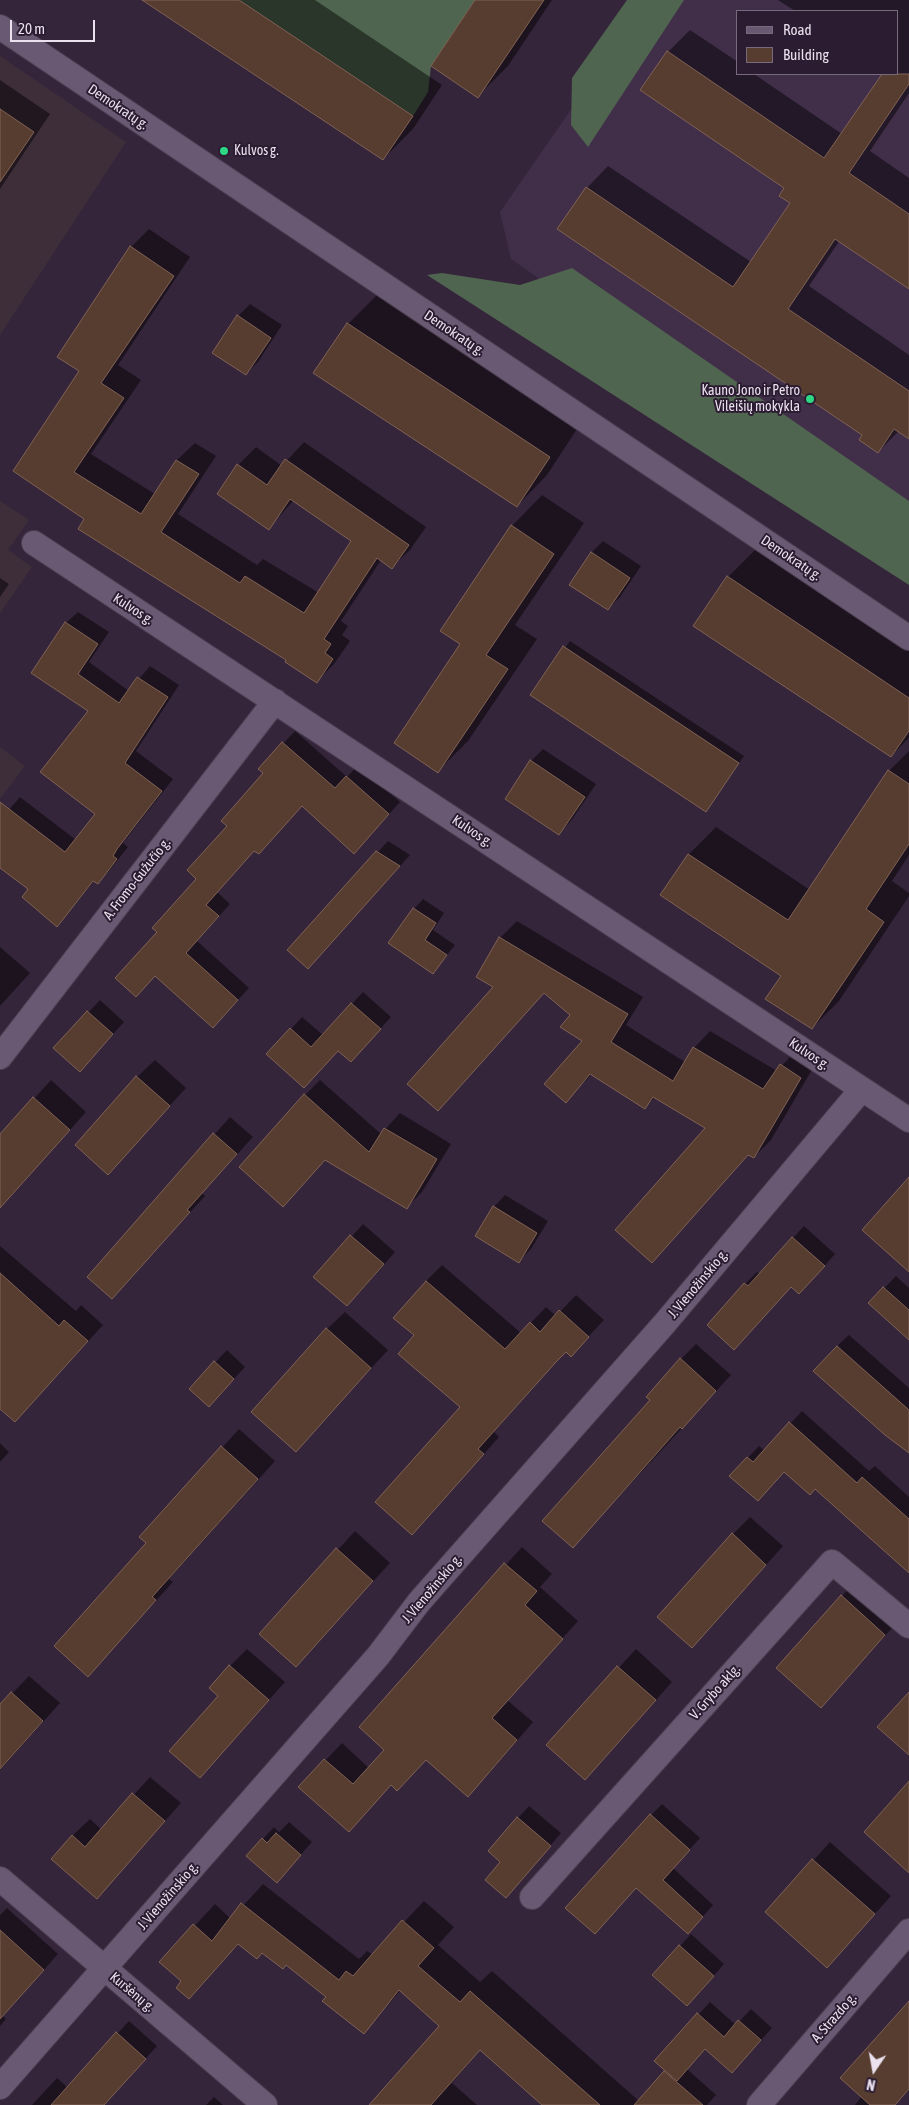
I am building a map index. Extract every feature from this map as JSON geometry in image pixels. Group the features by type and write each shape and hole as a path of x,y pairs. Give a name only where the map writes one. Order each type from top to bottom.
{"street":[{"name":"Demokratų g.","path":"0,28 909,638"},
{"name":"Kulvos g.","path":"34,543 909,1120"},
{"name":"A. Fromo-Gužučio g.","path":"0,1057 274,701"},
{"name":"J. Vienožinskio g.","path":"0,2088 378,1656 419,1602 665,1323 862,1089"},
{"name":"V. Grybo aklg.","path":"532,1897 832,1562 909,1626"},
{"name":"Kuršėnų g.","path":"0,1879 265,2105"},
{"name":"A. Strazdo g.","path":"759,2105 909,1931"}],"shaded area":[{"name":"Kauno Jono ir Petro Vileišių mokykla","path":"647,0 909,0 909,538 511,259 500,212"},
{"path":"0,56 126,142 0,335"},
{"path":"0,501 29,520 8,550 32,567 0,613"},
{"path":"0,747 25,766 0,799"}],"green space":[{"path":"239,0 475,0 431,66 428,92 413,116"},
{"path":"627,0 684,0 588,147 571,125 572,78"},
{"path":"572,268 909,501 909,585 427,275 442,273 520,285"}],"building":[{"path":"142,0 239,0 413,116 383,160"},
{"path":"475,0 544,0 478,98 431,66"},
{"path":"667,51 824,158 881,75 909,74 909,84 849,173 909,214 909,289 835,239 788,309 909,391 909,439 894,429 878,453 859,440 862,435 557,229 586,187 733,287 790,203 779,196 784,188 640,90"},
{"path":"0,109 34,132 0,182"},
{"path":"130,246 174,276 101,383 124,398 74,472 141,514 176,460 199,474 161,532 240,583 245,576 304,613 351,541 290,499 269,530 217,494 237,464 267,485 285,459 409,545 392,569 377,558 324,639 331,644 325,653 333,659 317,683 285,662 286,660 78,529 84,519 13,471 79,371 57,357"},
{"path":"237,315 271,338 246,375 212,353"},
{"path":"347,323 550,457 517,507 313,373"},
{"path":"511,525 554,554 486,655 508,669 438,773 394,743 460,644 440,631"},
{"path":"591,552 630,578 608,610 569,585"},
{"path":"727,576 909,698 909,731 891,757 693,626"},
{"path":"65,622 98,644 78,674 119,703 137,677 168,697 125,763 162,791 117,849 113,856 117,859 98,884 93,881 57,927 22,897 28,889 0,868 0,802 65,852 95,814 40,772 88,711 31,673"},
{"path":"563,646 739,763 706,812 530,695"},
{"path":"282,742 335,788 346,776 389,814 354,854 302,806 259,854 254,851 206,905 219,916 186,953 238,1000 213,1028 155,976 136,997 115,978 157,932 152,928 196,879 187,870 227,826 221,821 263,773 258,769"},
{"path":"530,760 585,797 559,835 505,799"},
{"path":"888,770 909,784 909,844 866,909 884,922 812,1029 765,999 781,976 660,895 688,854 788,920"},
{"path":"376,851 400,866 308,969 287,950"},
{"path":"413,908 436,923 425,940 447,955 433,974 388,943"},
{"path":"499,937 628,1014 611,1042 673,1081 693,1047 763,1089 780,1064 801,1078 754,1158 748,1155 652,1263 615,1230 705,1128 653,1097 645,1109 590,1074 566,1103 544,1084 582,1041 560,1027 570,1015 544,993 438,1111 407,1084 493,987 476,977"},
{"path":"351,1003 381,1029 351,1062 338,1051 304,1088 266,1054 290,1028 311,1047"},
{"path":"87,1011 113,1034 80,1072 53,1048"},
{"path":"136,1076 170,1106 108,1175 75,1145"},
{"path":"304,1094 369,1152 384,1128 437,1159 407,1209 325,1160 283,1207 239,1167"},
{"path":"33,1097 70,1130 0,1208 0,1134"},
{"path":"213,1133 237,1154 187,1210 190,1212 112,1299 87,1277"},
{"path":"909,1177 909,1272 862,1230"},
{"path":"493,1206 537,1233 519,1263 475,1236"},
{"path":"350,1235 384,1264 347,1306 313,1277"},
{"path":"792,1237 825,1266 799,1294 791,1287 734,1350 707,1325 744,1283 748,1286"},
{"path":"0,1273 59,1326 64,1320 88,1341 15,1422 0,1409"},
{"path":"426,1281 505,1349 530,1322 540,1332 559,1310 589,1337 571,1357 566,1352 556,1362 478,1449 484,1454 412,1535 375,1502 460,1407 398,1354 414,1335 393,1318"},
{"path":"883,1287 909,1310 909,1340 868,1303"},
{"path":"326,1328 371,1368 296,1452 251,1412"},
{"path":"837,1346 909,1410 909,1453 885,1435 813,1371"},
{"path":"680,1358 716,1391 682,1429 680,1427 573,1548 542,1521 650,1400 646,1397"},
{"path":"214,1361 234,1379 209,1407 189,1389"},
{"path":"789,1422 857,1483 862,1477 909,1519 909,1573 815,1489 810,1495 784,1472 758,1501 729,1476 747,1457 753,1462"},
{"path":"221,1446 258,1479 152,1597 156,1600 88,1677 54,1646 146,1543 139,1537"},
{"path":"732,1533 766,1565 692,1648 657,1617"},
{"path":"336,1548 373,1581 296,1667 259,1634"},
{"path":"504,1563 537,1591 525,1605 563,1639 492,1718 517,1740 468,1797 426,1760 397,1791 391,1785 349,1832 298,1787 324,1759 353,1784 384,1750 359,1727"},
{"path":"841,1595 885,1635 821,1708 776,1668"},
{"path":"229,1665 269,1700 200,1778 169,1751 218,1696 209,1688"},
{"path":"617,1666 656,1700 585,1780 546,1745"},
{"path":"11,1692 43,1721 0,1769 0,1704"},
{"path":"909,1692 909,1755 877,1727"},
{"path":"909,1781 909,1873 864,1832"},
{"path":"132,1793 165,1821 97,1899 51,1859 72,1835 85,1847"},
{"path":"650,1814 690,1850 663,1880 703,1917 688,1934 636,1888 595,1934 565,1908"},
{"path":"517,1817 551,1846 506,1898 485,1880 500,1862 488,1851"},
{"path":"276,1833 301,1855 277,1883 246,1856 262,1838 267,1843"},
{"path":"812,1859 875,1914 827,1968 765,1912"},
{"path":"241,1903 339,1980 346,1971 353,1976 402,1920 434,1948 418,1966 460,2002 470,1991 600,2105 542,2105 480,2050 431,2105 369,2105 439,2026 399,1990 364,2034 322,2001 326,1997 286,1965 283,1969 262,1953 257,1959 238,1944 189,1999 176,1988 181,1981 159,1962 193,1924 212,1941"},
{"path":"0,1930 44,1970 0,2019"},
{"path":"679,1945 714,1976 687,2006 652,1975"},
{"path":"909,2001 909,2089 895,2105 870,2105 840,2078"},
{"path":"697,2013 724,2037 738,2020 761,2040 732,2073 705,2049 677,2081 654,2061"},
{"path":"116,2032 146,2059 104,2105 51,2105"},
{"path":"664,2071 703,2105 634,2105"}],"place":[{"name":"Kulvos g.","path":"224,151"},
{"name":"Kauno Jono ir Petro Vileišių mokykla","path":"810,399"}]}
